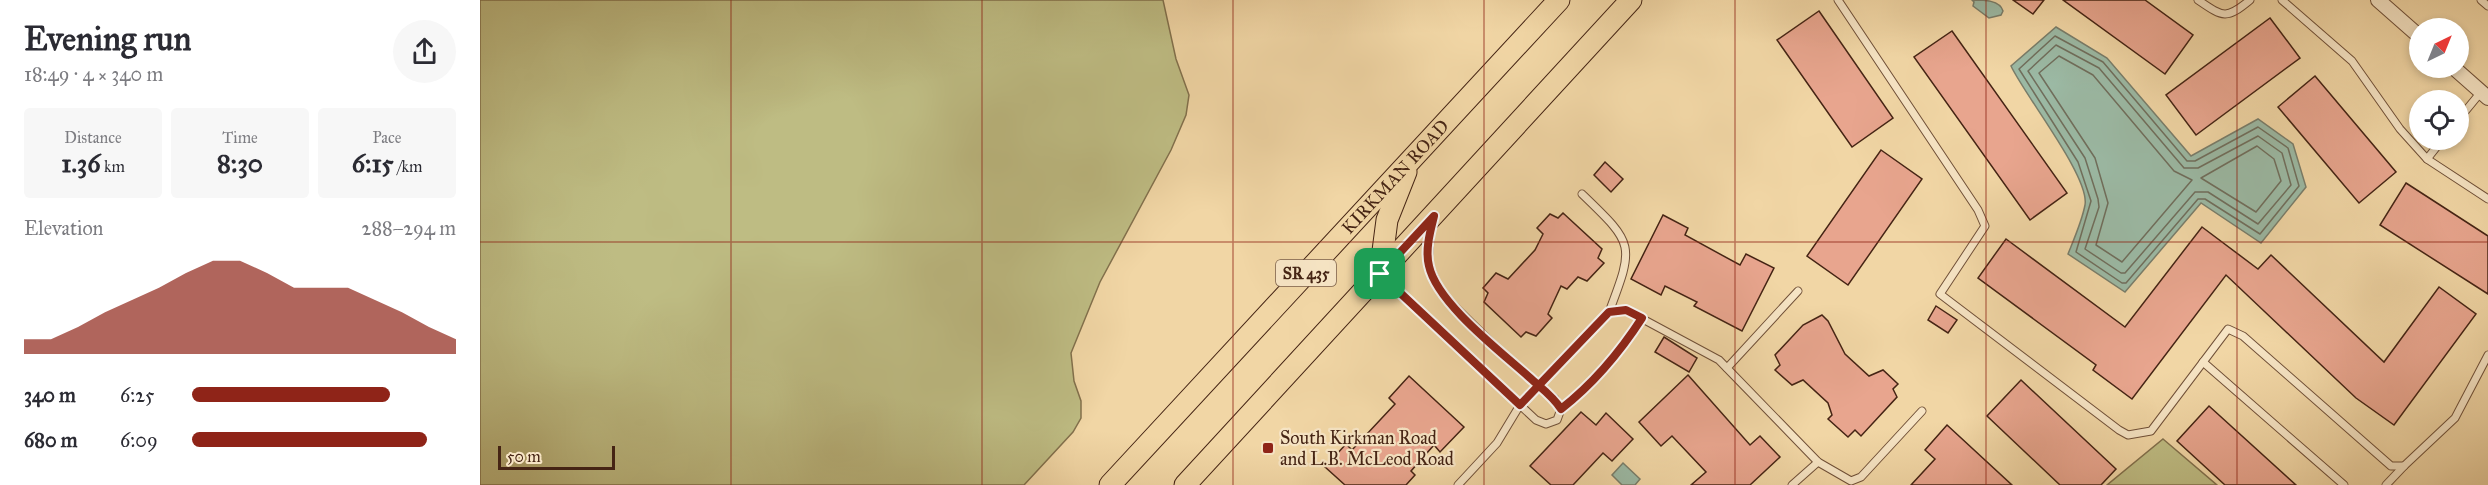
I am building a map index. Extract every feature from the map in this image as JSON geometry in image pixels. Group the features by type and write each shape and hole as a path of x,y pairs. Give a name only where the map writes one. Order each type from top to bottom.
{"main road":[{"name":"KIRKMAN ROAD","path":"1110,485 1558,0"},
{"name":"SR 435","path":"1185,485 1631,0"},
{"path":"1380,274 1387,220 1411,160"}],"street":[{"path":"2378,0 2409,27"},
{"path":"2465,78 2485,95"}],"lane":[{"path":"1839,0 1978,210 1985,226 1940,294 2128,435 2151,431 2228,329 2243,336 2391,466 2404,466"},
{"path":"2198,0 2223,15 2232,15 2250,0"},
{"path":"2282,0 2352,60 2400,129 2427,159 2488,199"},
{"path":"2481,0 2488,6"},
{"path":"2469,110 2485,95"},
{"path":"2427,159 2434,150"},
{"path":"1458,485 1497,443 1520,405 1609,312 1626,268 1627,250 1617,228 1582,194"},
{"path":"1434,216 1428,263 1441,293 1555,399 1561,409"},
{"path":"1380,274 1536,420 1546,424 1557,420 1561,409 1581,393 1620,349 1642,318"},
{"path":"1727,368 1798,291"},
{"path":"1609,312 1626,310 1719,360 1818,462 1851,481 1861,477 1922,411"},
{"path":"2386,485 2455,418 2488,355"},
{"path":"2203,362 2344,485"},
{"path":"1792,485 1818,462"}],"shaded area":[{"path":"480,0 1163,0 1176,59 1189,95 1186,115 1171,150 1100,282 1071,353 1074,381 1081,401 1081,418 1073,432 1024,485 480,485"},
{"path":"2163,439 2217,485 2107,485"}],"water":[{"path":"1972,0 1995,3 2003,11 2001,15 1989,18 1973,6"},
{"path":"2056,27 2107,58 2191,156 2258,119 2293,144 2306,187 2261,243 2201,203 2125,292 2068,254 2084,211 2084,192 2078,176 2055,136 2011,66"},
{"path":"1623,463 1640,479 1635,485 1622,485 1612,475"}],"building":[{"path":"2013,0 2044,0 2033,14"},
{"path":"2063,0 2145,0 2193,35 2165,74"},
{"path":"1819,11 1893,118 1852,147 1777,40"},
{"path":"2270,18 2300,58 2196,135 2166,95"},
{"path":"1952,31 2067,193 2030,220 1914,57"},
{"path":"2315,76 2396,172 2359,203 2278,107"},
{"path":"1881,150 1922,179 1848,285 1807,256"},
{"path":"1605,162 1623,179 1611,192 1594,175"},
{"path":"2406,183 2488,236 2488,294 2380,225"},
{"path":"1563,213 1602,249 1598,258 1604,263 1587,281 1578,277 1567,289 1561,286 1548,314 1552,318 1536,336 1526,332 1521,337 1484,302 1488,293 1483,288 1496,273 1508,279 1535,250 1543,234 1537,228 1550,214 1558,218"},
{"path":"1663,215 1688,228 1685,235 1740,265 1746,254 1774,268 1742,331 1694,306 1697,302 1665,286 1661,295 1631,279"},
{"path":"2202,227 2258,269 2271,255 2384,362 2439,287 2476,314 2394,425 2356,398 2226,275 2132,399 2093,370 2096,365 1978,278 2006,239 2125,327"},
{"path":"1936,306 1957,320 1948,333 1928,320"},
{"path":"1822,315 1828,321 1845,354 1869,376 1883,370 1898,384 1893,389 1897,397 1861,436 1855,430 1848,437 1828,419 1832,415 1828,403 1803,380 1792,385 1775,370 1780,365 1775,355 1803,325"},
{"path":"1664,337 1697,358 1689,372 1655,352"},
{"path":"1688,375 1750,445 1760,436 1780,457 1750,485 1691,485 1706,472 1672,436 1661,446 1639,422"},
{"path":"1409,376 1464,427 1440,452 1434,445 1411,471 1415,475 1406,485 1345,485 1325,467 1346,444 1352,450 1395,404 1389,398"},
{"path":"2021,380 2116,469 2101,485 2060,485 1987,416"},
{"path":"2209,406 2296,485 2225,485 2177,441"},
{"path":"1581,412 1596,425 1606,413 1633,439 1612,461 1603,453 1573,485 1551,485 1530,466"},
{"path":"1947,425 2012,485 1911,485 1935,459 1925,450"}],"place":[{"name":"South Kirkman Road and L.B. McLeod Road","path":"1268,448"}],"route":[{"path":"1380,274 1434,216 1428,263 1441,293 1503,354 1538,385 1555,399 1561,409 1581,393 1628,340 1642,318 1626,310 1609,312 1538,385 1520,405 1380,274"}]}
